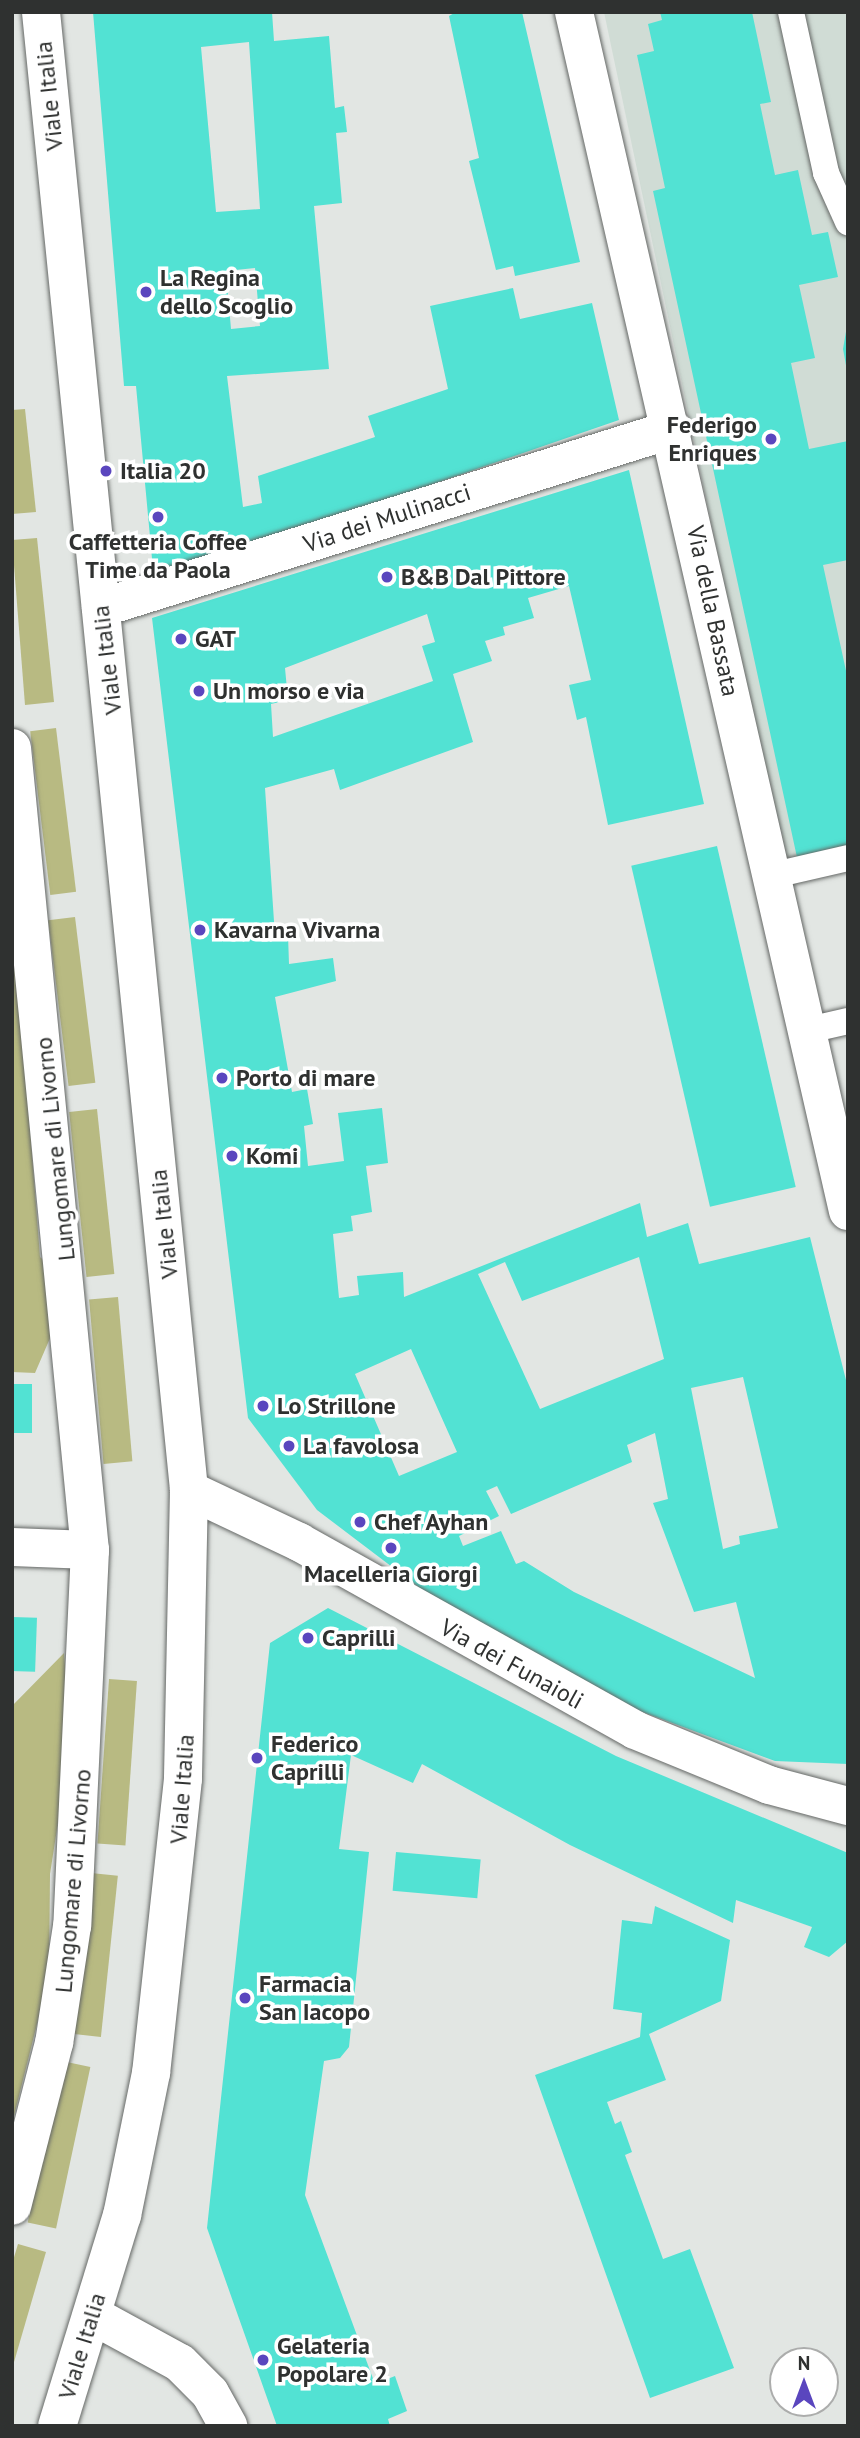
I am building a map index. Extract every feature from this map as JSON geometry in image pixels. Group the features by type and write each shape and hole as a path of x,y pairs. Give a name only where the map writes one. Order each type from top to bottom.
{"street":[{"name":"Viale Italia","path":"41,12 189,1490 189,1662 174,1899 141,2132 92,2315 57,2426"},
{"name":"Via della Bassata","path":"574,12 673,429 804,1031 848,1210"},
{"name":"Via dei Mulinacci","path":"101,608 673,429"},
{"name":"Lungomare di Livorno","path":"12,748 90,1550 72,1926 54,2043 12,2206"},
{"name":"Via dei Funaioli","path":"189,1490 299,1542 635,1730 769,1785 848,1806"},
{"path":"12,1547 90,1550"},
{"path":"92,2315 156,2344 180,2363 210,2393 228,2426"}],"lane":[{"path":"792,12 826,173 848,222"},
{"path":"771,876 848,858"},
{"path":"804,1031 848,1021"}],"shaded area":[{"name":"Federigo Enriques","path":"604,12 848,12 848,866 786,879"}],"green space":[{"path":"25,409 36,512 12,514 12,410"},
{"path":"37,538 54,702 25,705 12,540"},
{"path":"56,728 76,892 50,895 30,731"},
{"path":"12,895 40,1257 52,1268 54,1329 35,1373 12,1372"},
{"path":"75,917 95,1083 69,1086 48,920"},
{"path":"97,1109 114,1274 87,1277 69,1112"},
{"path":"118,1297 132,1461 103,1464 89,1300"},
{"path":"64,1653 71,1739 50,1874 49,1976 12,2124 12,1706"},
{"path":"109,1679 137,1681 125,1846 97,1844"},
{"path":"91,1873 118,1876 101,2037 74,2034"},
{"path":"62,2061 90,2067 56,2228 28,2222"},
{"path":"18,2244 46,2252 12,2369 12,2264"}],"building":[{"path":"93,12 272,12 274,41 329,36 335,108 344,106 347,132 336,133 342,203 314,206 329,369 227,376 243,507 262,503 258,476 375,437 368,416 448,389 430,306 513,288 520,319 592,303 619,420 154,580 136,386 124,386","holes":["249,42 260,209 216,212 201,47","255,268 260,326 231,329 226,271"]},
{"path":"456,12 522,12 580,262 515,276 513,266 496,270 469,161 479,158 449,16"},
{"name":"Federigo Enriques","path":"660,12 752,12 771,102 760,104 775,175 798,170 812,235 828,232 838,277 799,285 815,358 791,363 809,449 848,441 848,560 823,565 848,680 848,852 798,862 653,191 665,188 637,55 654,51 648,24 662,20"},
{"path":"848,320 848,376 843,349"},
{"path":"629,470 704,804 608,825 586,717 577,720 569,685 591,680 569,586 528,598 534,618 503,627 505,635 485,641 492,661 453,674 473,742 340,790 334,769 265,788 275,936 288,935 289,964 333,958 336,981 275,997 292,1092 307,1089 313,1124 304,1126 308,1166 344,1161 338,1113 382,1108 388,1163 366,1166 372,1212 351,1216 353,1231 333,1234 339,1298 359,1295 357,1276 403,1272 404,1297 640,1203 647,1237 688,1223 699,1264 810,1237 848,1388 848,1764 775,1761 640,1711 539,1662 433,1598 317,1510 248,1418 152,618","holes":["427,614 435,642 422,646 433,681 273,737 271,704 288,700 285,668","639,1257 664,1359 540,1409 478,1274 505,1262 522,1301","411,1349 457,1452 399,1476 355,1374","743,1377 778,1528 739,1536 740,1544 723,1549 691,1388","655,1433 668,1499 653,1503 694,1612 736,1602 755,1678 574,1592 524,1561 516,1564 501,1531 463,1546 459,1536 499,1516 486,1491 497,1486 511,1514 632,1462 627,1445"]},
{"path":"717,846 796,1187 710,1207 631,866"},
{"path":"12,1384 32,1384 32,1433 12,1433"},
{"path":"328,1608 616,1756 848,1853 848,1941 829,1957 804,1947 812,1927 736,1900 733,1923 570,1845 422,1764 413,1783 351,1755 339,1849 369,1852 349,2047 340,2058 324,2061 305,2195 375,2384 395,2376 407,2411 388,2419 390,2426 277,2426 207,2228 270,1643"},
{"path":"12,1617 37,1618 35,1672 12,1671"},
{"path":"396,1852 481,1859 477,1898 393,1891"},
{"path":"655,1906 730,1940 721,2001 649,2034 666,2080 607,2102 615,2124 621,2121 632,2152 625,2155 663,2259 690,2249 734,2368 650,2398 535,2075 640,2037 642,2013 613,2009 622,1920 652,1924"}],"place":[{"name":"La Regina dello Scoglio","path":"146,292"},
{"name":"Federigo Enriques","path":"771,439"},
{"name":"Italia 20","path":"106,471"},
{"name":"Caffetteria Coffee Time da Paola","path":"158,517"},
{"name":"B&B Dal Pittore","path":"387,577"},
{"name":"GAT","path":"181,639"},
{"name":"Un morso e via","path":"199,691"},
{"name":"Kavarna Vivarna","path":"200,930"},
{"name":"Porto di mare","path":"222,1078"},
{"name":"Komi","path":"232,1156"},
{"name":"Lo Strillone","path":"263,1406"},
{"name":"La favolosa","path":"289,1446"},
{"name":"Chef Ayhan","path":"360,1522"},
{"name":"Macelleria Giorgi","path":"391,1548"},
{"name":"Caprilli","path":"308,1638"},
{"name":"Federico Caprilli","path":"257,1758"},
{"name":"Farmacia San Iacopo","path":"245,1998"},
{"name":"Gelateria Popolare 2","path":"263,2360"}]}
